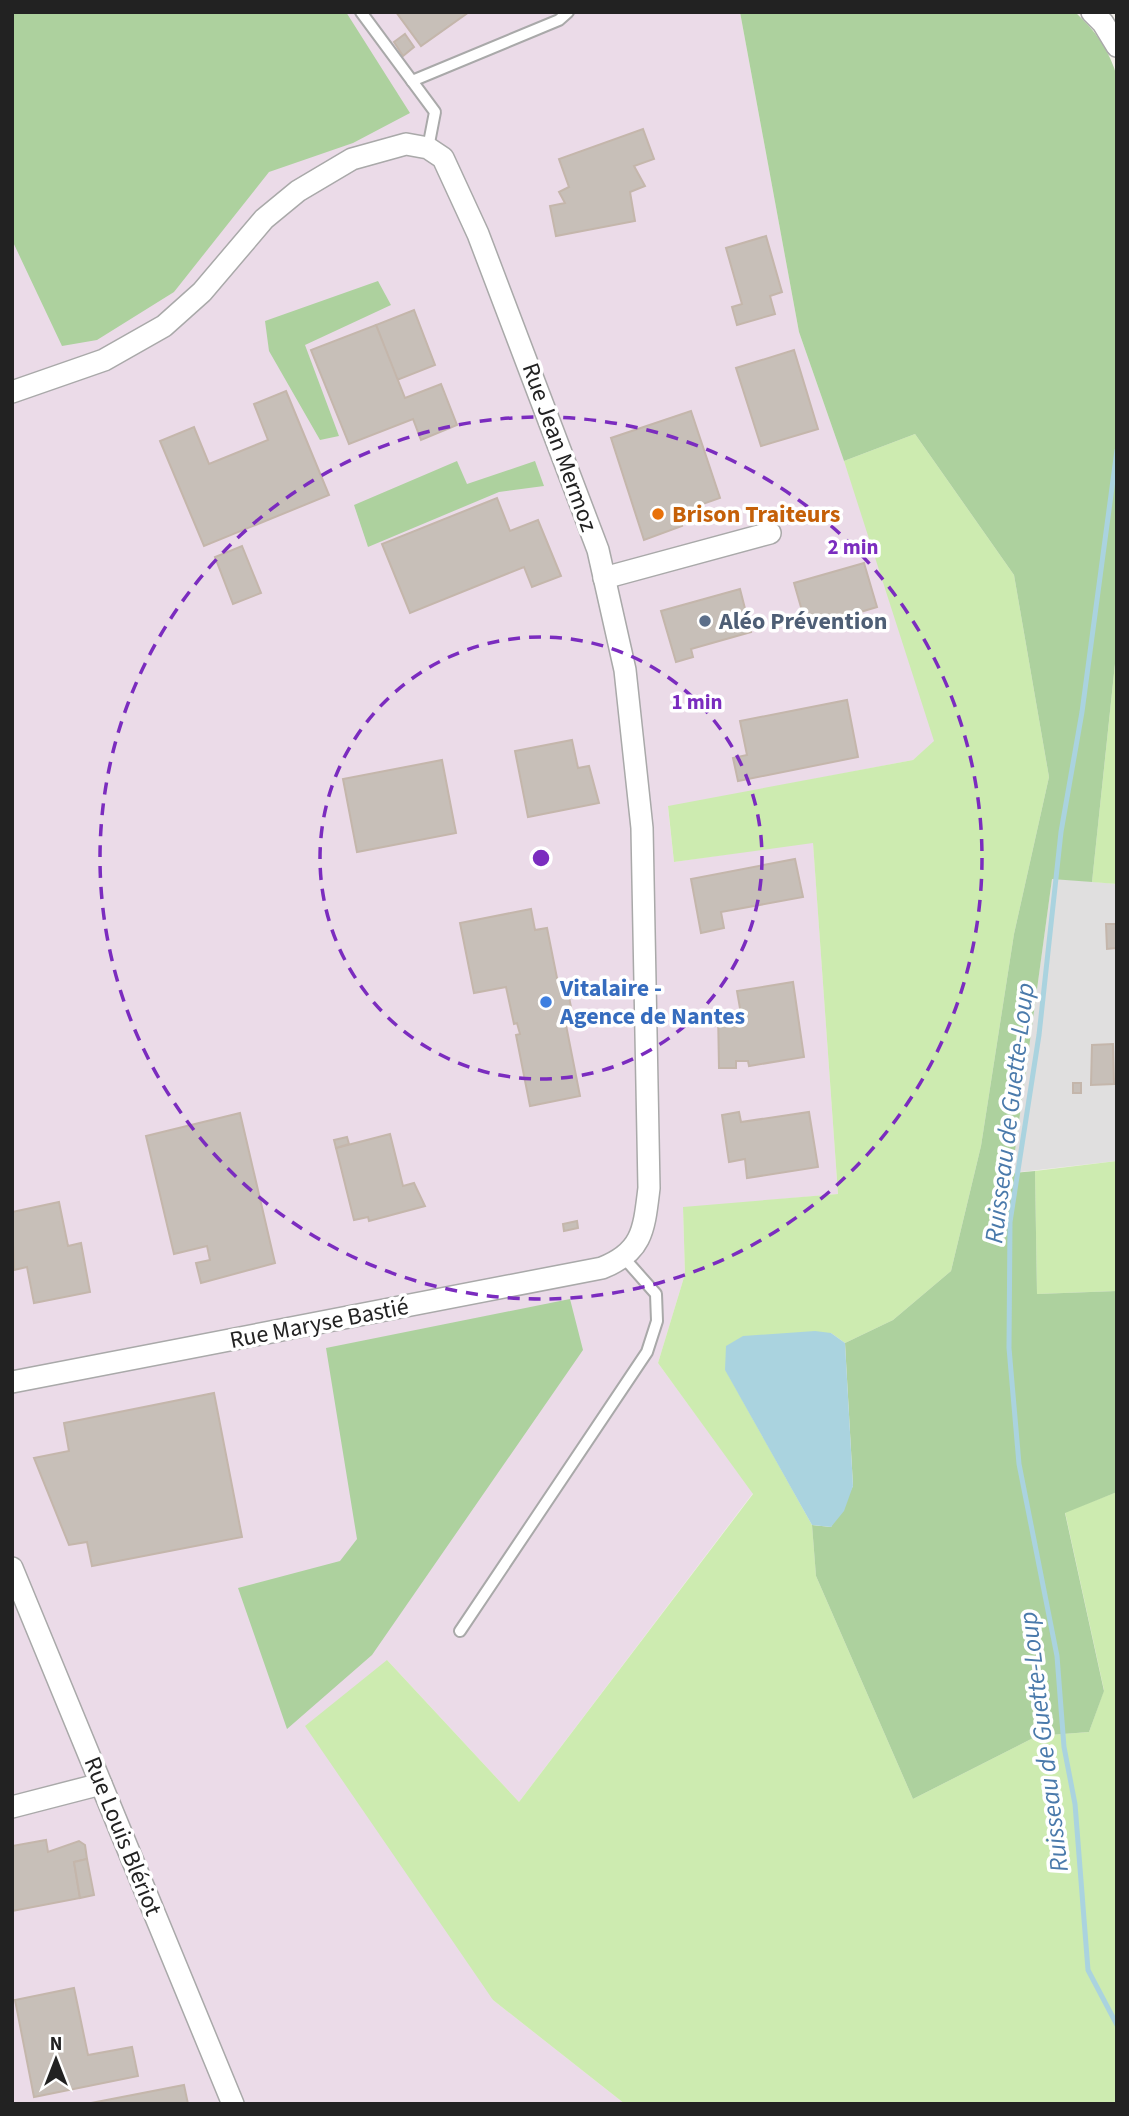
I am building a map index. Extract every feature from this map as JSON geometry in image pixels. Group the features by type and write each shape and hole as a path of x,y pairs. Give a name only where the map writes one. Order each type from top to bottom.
{"street":[{"path":"1091,12 1103,23 1117,47"},
{"path":"12,392 104,360 164,326 202,292 264,219 298,191 352,159 406,144 428,148"},
{"name":"Rue Jean Mermoz","path":"428,148 443,158 478,234 554,429 598,550 625,670 642,828 649,1188 637,1242 625,1259"},
{"path":"604,578 770,533"},
{"name":"Rue Maryse Bastié","path":"12,1382 555,1278 601,1268 625,1259"},
{"name":"Rue Louis Blériot","path":"12,1568 233,2104"},
{"path":"12,1807 101,1784"}],"lane":[{"path":"361,12 435,112 428,148"},
{"path":"412,81 559,19 568,12"},
{"path":"460,1631 647,1352 657,1321 656,1294 625,1259"}],"shaded area":[{"path":"12,12 740,12 799,332 865,521 935,741 913,760 668,807 674,862 813,842 838,1194 683,1208 685,1274 658,1363 753,1493 519,1802 387,1660 493,2000 625,2104 12,2104"},
{"path":"1052,878 1117,884 1117,1161 1012,1173"}],"green space":[{"path":"12,12 346,12 410,113 353,143 269,172 174,292 97,340 62,346 12,240"},
{"path":"740,12 1075,12 1101,42 1117,77 1117,645 1092,882 1052,879 1012,1173 1035,1171 1037,1294 1117,1291 1117,1492 1065,1513 1104,1691 1089,1732 1037,1736 913,1799 816,1576 812,1525 831,1527 853,1486 845,1343 893,1320 951,1271 981,1146 1014,934 1049,777 1014,575 915,434 844,461 799,332"},
{"path":"378,281 391,305 305,345 339,436 320,440 269,351 265,321"},
{"path":"915,434 1014,575 1049,777 1014,934 981,1146 951,1271 893,1320 845,1343 831,1333 725,1369 812,1525 816,1576 913,1799 1037,1736 1089,1732 1104,1690 1065,1512 1117,1492 1117,2104 625,2104 493,2000 305,1726 387,1660 519,1802 753,1494 658,1363 685,1274 683,1207 838,1194 813,843 674,862 668,806 913,760 934,741 844,461"},
{"path":"457,461 467,484 535,461 544,486 499,492 368,547 354,505"},
{"path":"1117,645 1117,884 1092,882"},
{"path":"1117,1161 1117,1291 1037,1294 1035,1171"},
{"path":"570,1299 583,1350 372,1655 287,1729 238,1588 340,1561 357,1539 326,1348"}],"water":[{"path":"815,1331 831,1333 845,1343 853,1486 844,1511 831,1527 812,1525 725,1370 726,1346 743,1336"}],"building":[{"path":"396,12 469,12 421,46"},
{"path":"405,34 414,47 403,56 394,42"},
{"path":"643,129 654,159 634,166 645,186 630,192 635,221 556,236 550,206 565,203 559,192 569,187 559,159"},
{"path":"766,236 782,292 770,296 775,314 737,325 732,307 742,304 726,248"},
{"path":"414,310 435,365 397,380 376,325"},
{"path":"376,325 405,398 441,384 457,425 421,440 413,419 349,444 311,350"},
{"path":"794,350 818,429 761,446 736,368"},
{"path":"286,391 329,495 204,546 160,441 194,427 209,464 268,440 254,404"},
{"path":"691,411 720,498 677,513 682,526 644,540 611,438"},
{"path":"497,498 510,531 538,520 561,576 532,587 524,567 410,613 382,544"},
{"path":"242,546 261,593 233,604 215,557"},
{"path":"864,563 877,607 807,628 794,583"},
{"path":"740,589 751,632 691,649 693,657 676,662 661,611"},
{"path":"847,700 858,757 738,781 733,758 747,755 740,721"},
{"path":"572,740 578,768 589,766 599,803 528,817 515,751"},
{"path":"442,760 456,833 357,852 343,779"},
{"path":"795,859 803,897 721,912 724,928 701,933 691,879"},
{"path":"531,909 535,930 547,928 559,988 567,987 572,1012 560,1015 562,1026 566,1025 580,1096 530,1106 516,1035 520,1034 517,1023 514,1024 506,987 474,993 460,923"},
{"path":"1106,924 1117,924 1117,961 1116,948 1107,949"},
{"path":"793,982 804,1057 749,1066 748,1061 736,1061 736,1068 719,1068 718,1011 741,1014 737,991"},
{"path":"1113,1044 1114,1084 1091,1085 1092,1045"},
{"path":"1073,1083 1081,1083 1081,1093 1073,1093"},
{"path":"739,1112 741,1122 809,1112 818,1167 747,1178 745,1159 729,1162 722,1115"},
{"path":"240,1113 275,1263 201,1283 196,1263 210,1260 207,1246 174,1254 146,1136"},
{"path":"390,1134 403,1186 414,1183 425,1206 369,1221 368,1217 354,1220 336,1148"},
{"path":"347,1137 349,1144 336,1148 334,1140"},
{"path":"59,1202 68,1246 81,1243 90,1292 34,1303 27,1267 14,1270 12,1212"},
{"path":"577,1221 578,1228 564,1231 563,1224"},
{"path":"214,1393 242,1537 92,1566 87,1542 69,1545 34,1458 69,1451 64,1423"},
{"path":"46,1840 48,1852 79,1841 85,1845 87,1859 74,1862 80,1898 12,1911 12,1846"},
{"path":"87,1859 94,1895 80,1898 74,1862"},
{"path":"74,1988 88,2055 132,2047 138,2076 34,2097 15,2000"},
{"path":"184,2085 188,2104 86,2104"}],"waterway":[{"name":"Ruisseau de Guette-Loup","path":"1117,450 1082,712 1061,832 1039,1035 1010,1222 1009,1348 1019,1464 1057,1656 1064,1747 1075,1804 1088,1970 1117,2025"}],"place":[{"name":"Brison Traiteurs","path":"658,514"},
{"name":"Aléo Prévention","path":"705,621"},
{"name":"Vitalaire - Agence de Nantes","path":"546,1002"}]}
